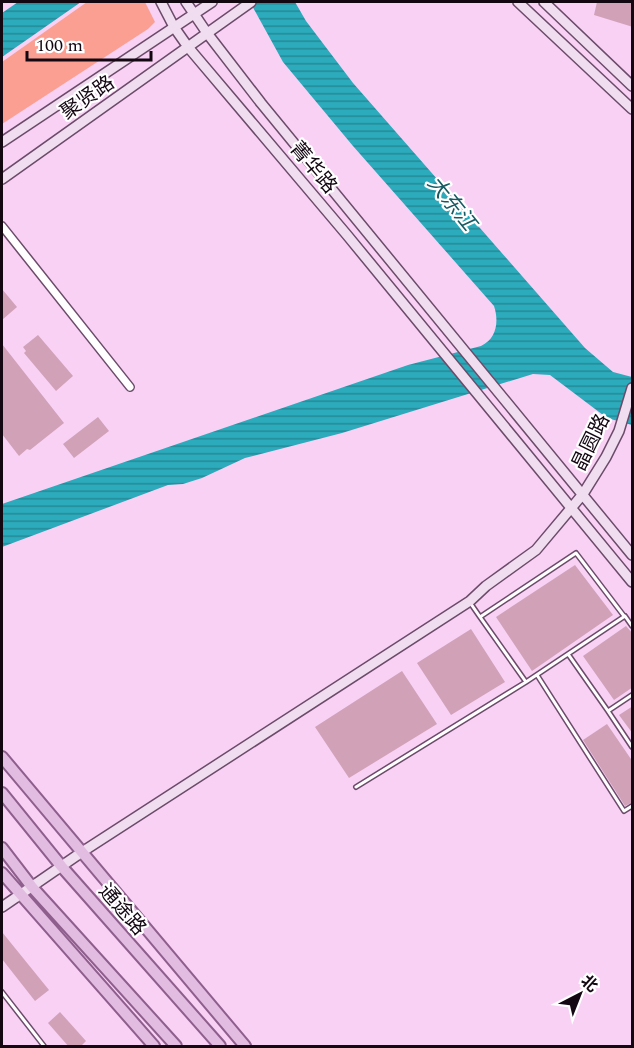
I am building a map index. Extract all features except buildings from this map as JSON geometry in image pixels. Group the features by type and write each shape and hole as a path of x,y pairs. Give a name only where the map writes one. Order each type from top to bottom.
{"main road":[{"path":"2,757 245,1047"},
{"name":"通途路","path":"2,793 62,867 220,1047"},
{"path":"2,848 32,887 176,1047"},
{"path":"2,873 154,1047"}],"street":[{"name":"菁华路","path":"161,2 174,27 189,47 572,507"},
{"path":"186,2 261,104 633,555"},
{"name":"聚贤路","path":"2,142 212,2"},
{"name":"聚贤路","path":"2,179 251,2"},
{"path":"518,2 633,109"},
{"path":"544,2 633,86"},
{"path":"2,226 130,387"},
{"name":"晶圆路","path":"2,907 82,852 470,601 486,586 536,550 583,494 606,457 619,431 633,388"},
{"path":"572,507 633,582"}],"lane":[{"path":"480,618 576,553 633,626"},
{"path":"470,601 526,682"},
{"path":"356,787 526,682 625,616"},
{"path":"568,654 633,747"},
{"path":"537,675 624,811 633,806"},
{"path":"608,711 633,694"},
{"path":"2,992 44,1047"}],"shaded area":[{"path":"87,2 145,2 155,22 148,29 2,124 2,62"}],"water":[{"path":"18,2 81,2 2,57 2,13"},
{"name":"大东江","path":"250,2 295,2 306,21 353,83 585,348 613,372 632,377 632,425 607,418 550,375 533,374 342,433 245,458 202,478 183,484 168,485 2,547 2,504 408,365 481,346 493,334 496,323 494,306 353,146 283,62"}]}
